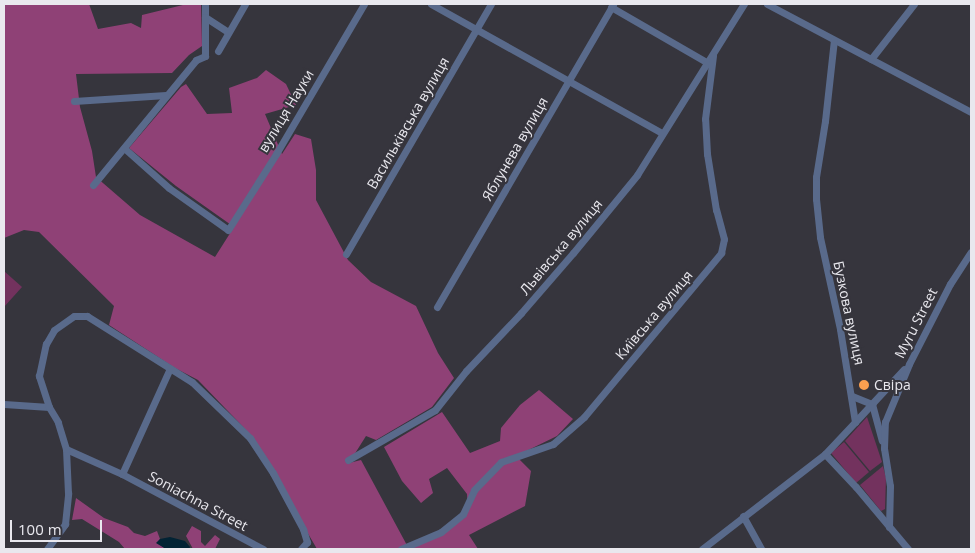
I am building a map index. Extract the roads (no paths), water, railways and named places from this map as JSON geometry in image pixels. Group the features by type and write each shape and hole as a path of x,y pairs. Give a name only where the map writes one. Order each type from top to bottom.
{"street":[{"path":"93,185 196,60 205,56 205,4"},
{"path":"218,50 245,4"},
{"name":"вулиця Науки","path":"124,148 170,188 228,230 276,154 364,4"},
{"path":"431,4 662,133"},
{"name":"Васильківська вулиця","path":"346,254 491,4"},
{"name":"Львівська вулиця","path":"348,460 435,410 466,371 521,313 637,175 744,4"},
{"path":"767,4 781,7 834,40 971,112"},
{"path":"871,59 914,4"},
{"path":"612,5 708,63"},
{"name":"Яблунева вулиця","path":"437,307 612,5"},
{"path":"205,17 228,32"},
{"name":"Бузкова вулиця","path":"834,40 826,121 816,177 816,199 820,237 840,329 855,422"},
{"name":"Київська вулиця","path":"401,549 441,532 463,514 474,490 501,462 552,444 584,417 721,253 724,239 716,210 707,154 705,119 713,56"},
{"path":"74,101 166,95"},
{"name":"Myru Street","path":"889,527 890,486 884,448 885,422 909,364 950,284 971,252"},
{"path":"47,549 65,524 67,516 66,449 58,422 49,407 39,376 46,344 54,330 74,316 87,316 192,382 250,438 273,473 303,529 307,542 301,549"},
{"path":"702,549 825,454 909,364"},
{"path":"122,474 170,368"},
{"path":"852,396 872,404"},
{"path":"4,404 49,407"},
{"path":"872,404 884,448"},
{"name":"Soniachna Street","path":"66,449 122,474 263,549"},
{"path":"825,454 908,549"},
{"path":"744,516 761,549"}],"water":[{"path":"170,537 185,541 190,547 189,549 166,549 156,543 160,539"}],"place":[{"name":"Свіра","path":"864,385"}]}
